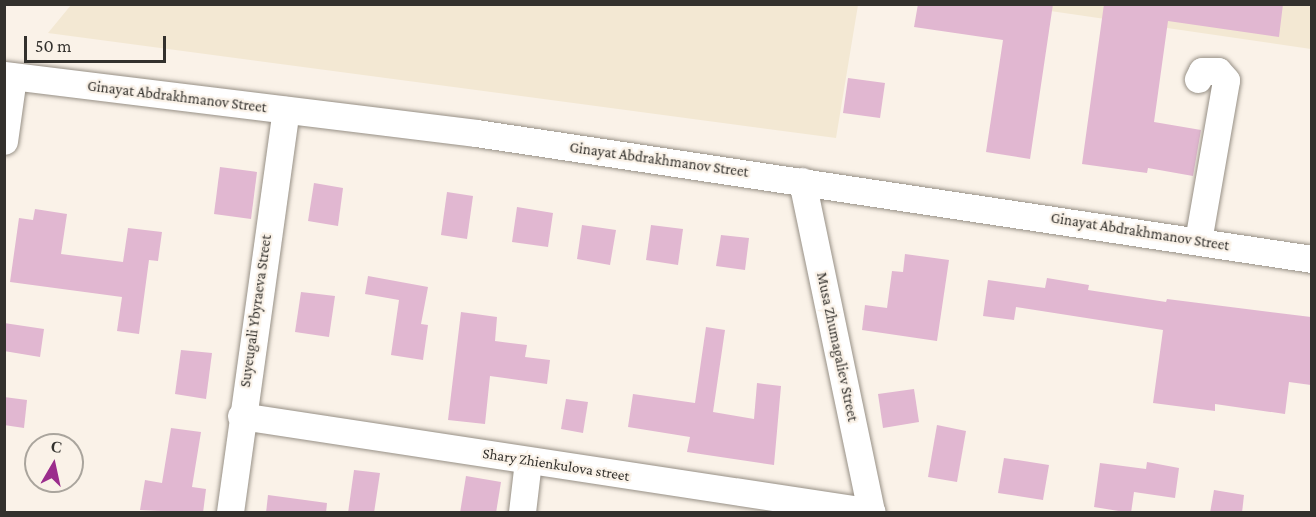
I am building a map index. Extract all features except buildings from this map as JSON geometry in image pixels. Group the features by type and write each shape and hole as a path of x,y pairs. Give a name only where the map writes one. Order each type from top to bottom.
{"street":[{"path":"1198,79 1202,71 1218,71 1226,80 1198,241"},
{"name":"Ginayat Abdrakhmanov Street","path":"9,76 476,133 1311,259"},
{"path":"4,141 9,76"},
{"name":"Suyeugali Ybyraeva Street","path":"230,513 241,416 286,110"},
{"name":"Musa Zhumagaliev Street","path":"802,181 872,512"},
{"name":"Shary Zhienkulova street","path":"241,416 872,512"},
{"path":"522,513 528,461"}],"shaded area":[{"path":"71,5 858,5 836,138 48,33"},
{"path":"1010,5 1311,5 1311,49"}]}
